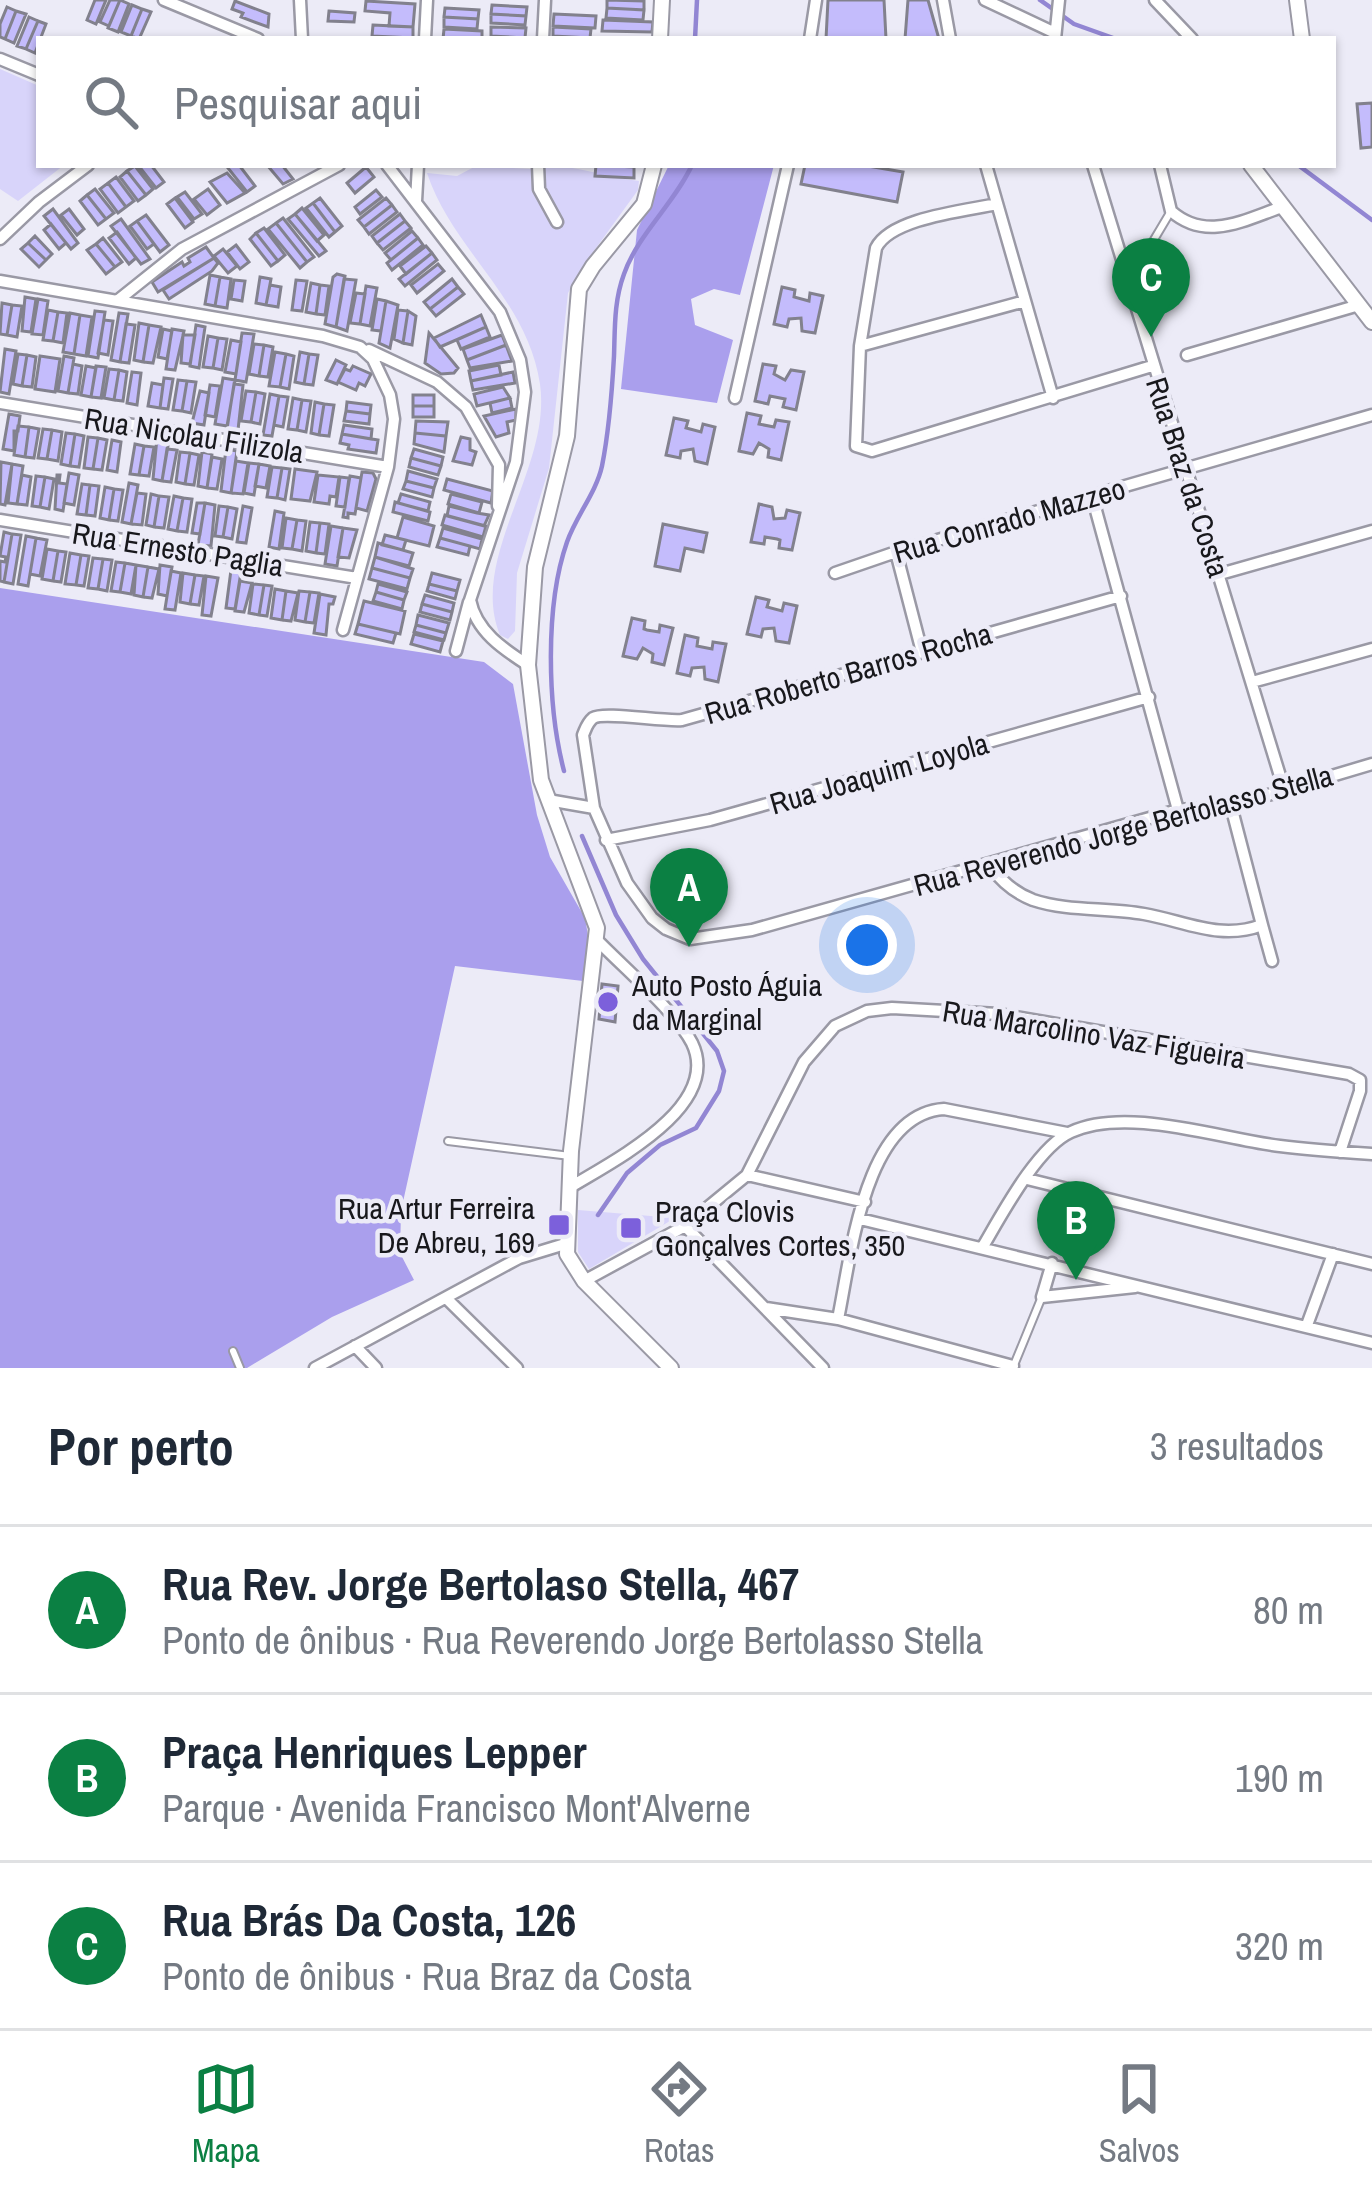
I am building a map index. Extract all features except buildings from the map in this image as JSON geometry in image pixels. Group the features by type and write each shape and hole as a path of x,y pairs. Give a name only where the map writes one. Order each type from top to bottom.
{"street":[{"path":"164,0 251,36"},
{"path":"298,36 300,0"},
{"path":"425,36 427,0"},
{"path":"543,36 545,0"},
{"path":"660,36 662,0"},
{"path":"810,36 816,0"},
{"path":"943,0 949,36"},
{"path":"985,0 1054,36 1059,2"},
{"path":"1155,0 1189,36"},
{"path":"1298,0 1302,36"},
{"path":"0,59 36,74"},
{"path":"0,239 84,168"},
{"path":"116,301 182,249 332,168"},
{"path":"389,168 500,312 520,360 524,417 516,462 456,652"},
{"path":"416,201 418,168"},
{"path":"538,168 539,189 557,222"},
{"path":"653,168 644,204 592,266 579,289 567,436 535,567 528,664 535,752 594,916 596,939 570,1156 566,1244 570,1262 584,1281 671,1368"},
{"path":"735,398 787,168"},
{"path":"987,168 1053,398"},
{"name":"Rua Braz da Costa","path":"1094,168 1284,789"},
{"path":"1161,168 1171,211 1193,227 1215,229 1282,207"},
{"path":"1253,168 1372,322"},
{"path":"997,203 901,226 883,235 876,248 860,346 854,439 862,451 1152,366"},
{"path":"0,281 360,346 437,382 466,407 499,465 497,515"},
{"path":"860,346 1025,301"},
{"path":"1187,356 1359,305"},
{"path":"343,629 394,442 390,395 373,359 360,346"},
{"name":"Rua Nicolau Filizola","path":"0,403 388,467"},
{"name":"Rua Conrado Mazzeo","path":"835,573 1372,415"},
{"path":"1092,496 1178,811"},
{"name":"Rua Ernesto Paglia","path":"0,520 357,578"},
{"path":"1220,574 1372,531"},
{"path":"896,552 922,652"},
{"name":"Rua Roberto Barros Rocha","path":"583,735 593,718 604,715 682,720 1120,596"},
{"path":"470,600 496,643 528,664"},
{"path":"1252,682 1372,649"},
{"name":"Rua Joaquim Loyola","path":"606,840 710,820 1149,697"},
{"name":"Rua Reverendo Jorge Bertolasso Stella","path":"583,735 589,807 627,883 652,918 691,939 752,930 1178,811 1231,806 1372,764"},
{"path":"555,802 589,807"},
{"path":"1231,806 1272,961"},
{"path":"990,866 1009,887 1056,906 1145,914 1214,932 1244,932 1262,925"},
{"path":"569,1188 619,1158 679,1112 696,1075 693,1046 681,1027 596,939"},
{"name":"Rua Marcolino Vaz Figueira","path":"584,1281 685,1226 747,1175 782,1102 819,1042 848,1018 892,1008 998,1014 1349,1073 1360,1080 1360,1090 1340,1152"},
{"path":"838,1319 865,1202 889,1140 903,1124 924,1112 944,1109 1067,1133 1138,1123 1279,1146 1372,1154"},
{"path":"982,1248 1027,1179 1067,1133"},
{"path":"747,1175 865,1202"},
{"path":"1027,1179 1372,1264"},
{"path":"860,1220 1372,1343"},
{"path":"685,1226 823,1368"},
{"path":"315,1368 519,1258 566,1244"},
{"path":"1307,1325 1333,1254"},
{"path":"1052,1263 1042,1297 1151,1287"},
{"path":"447,1299 517,1368"},
{"path":"766,1308 838,1319 1013,1367"},
{"path":"355,1346 376,1368"}],"lane":[{"path":"1128,284 1171,211"},
{"path":"448,1141 570,1156"},
{"path":"1013,1367 1042,1297"},
{"path":"233,1351 240,1368"}],"shaded area":[{"path":"0,69 36,85 36,168 60,168 18,201 0,189"},
{"path":"472,168 571,168 639,181 638,190 568,293 549,468 517,573 515,631 508,639 500,635 493,605 494,575 534,448 540,384 521,326 454,227 427,173 457,176"},
{"path":"668,168 773,168 740,295 714,289 691,299 695,325 733,340 717,403 621,389 637,230"},
{"path":"0,588 484,662 513,684 537,815 550,857 585,918 590,947 583,981 455,966 401,1211 400,1253 414,1280 332,1317 247,1368 0,1368"},
{"path":"578,1210 675,1218 589,1269 578,1252"}],"waterway":[{"path":"695,36 697,0"},
{"path":"1040,0 1074,24 1108,36"},
{"path":"564,771 554,717 551,656 560,567 602,466 624,274 690,168"},
{"path":"1302,168 1372,220"},
{"path":"582,836 616,915 643,959 717,1051 724,1071 719,1091 696,1128 660,1145 627,1173 598,1215"}],"place":[{"name":"Rua Brás Da Costa, 126","path":"1151,337"},
{"name":"Rua Rev. Jorge Bertolaso Stella, 467","path":"689,947"},
{"name":"Auto Posto Águia da Marginal","path":"608,1002"},
{"name":"Rua Artur Ferreira De Abreu, 169","path":"559,1225"},
{"name":"Praça Clovis Gonçalves Cortes, 350","path":"631,1228"},
{"name":"Praça Henriques Lepper","path":"1076,1280"}]}
